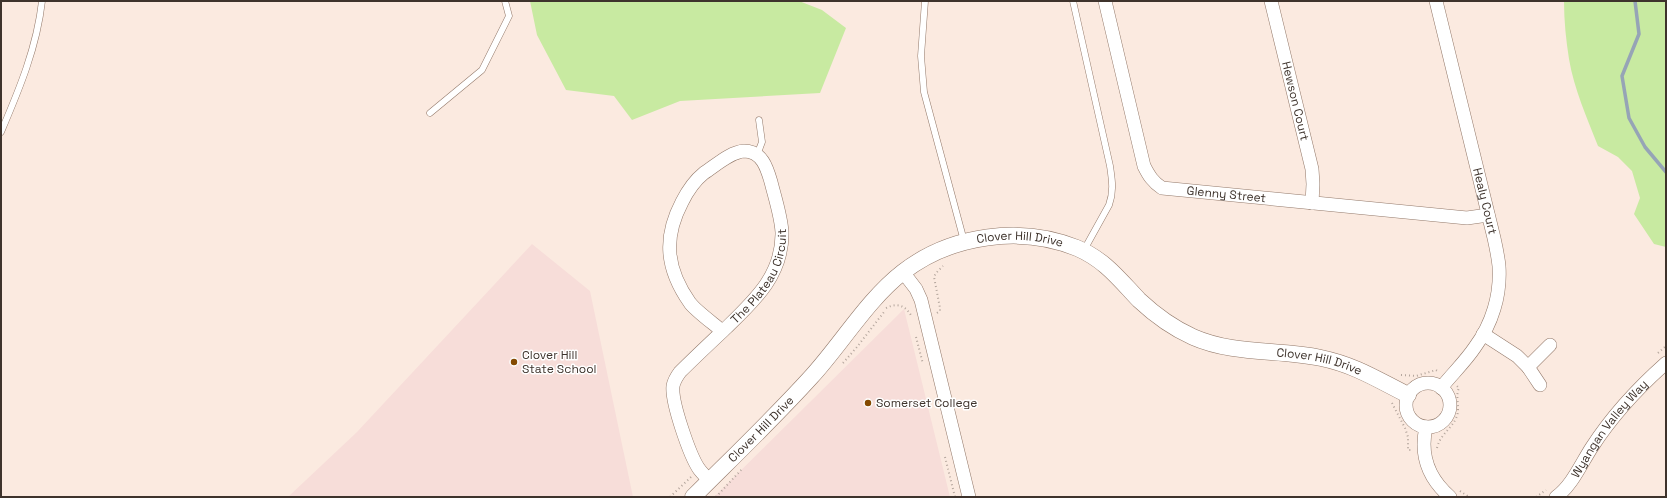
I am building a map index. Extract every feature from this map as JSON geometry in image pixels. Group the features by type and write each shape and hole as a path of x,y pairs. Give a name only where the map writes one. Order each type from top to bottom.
{"street":[{"name":"Glenny Street","path":"1105,1 1144,166 1154,183 1162,188 1467,218 1488,216"},
{"name":"Hewson Court","path":"1271,1 1312,169 1312,203"},
{"name":"Healy Court","path":"1436,1 1499,266 1498,290 1495,308 1483,334 1474,348 1441,388"},
{"name":"The Plateau Circuit","path":"705,475 691,454 678,414 673,394 673,383 680,372 760,294 776,270 781,250 782,232 766,165 757,155 743,151 736,153 696,179 678,211 670,230 668,249 672,266 679,284 691,305 722,331"},
{"name":"Clover Hill Drive","path":"693,497 705,475 811,378 882,292 903,272 927,257 965,242 985,237 1021,235 1056,241 1083,251 1113,271 1140,301 1157,316 1194,337 1235,349 1298,354 1340,362 1360,369 1408,395"},
{"path":"903,272 916,289 920,300 969,497"},
{"path":"1483,334 1517,356 1528,367 1540,385"},
{"path":"1528,367 1550,345"},
{"name":"Wyangan Valley Way","path":"1556,497 1561,494 1593,446 1617,415 1639,389 1666,363"},
{"path":"1423,383 1430,383 1441,388 1446,393 1449,399 1448,413 1439,423 1426,427 1413,421 1409,415 1406,409 1408,395 1412,390 1423,383"},
{"path":"1426,427 1423,441 1428,465 1438,484 1453,493"}],"lane":[{"path":"1,132 18,95 31,52 42,1"},
{"path":"430,113 482,70 509,16 505,1"},
{"path":"925,1 921,56 924,92 965,242"},
{"path":"1073,1 1110,166 1113,187 1112,197 1109,204 1083,251"},
{"path":"757,155 762,142 759,120"}],"path":[{"path":"841,365 857,347 886,308 901,305 905,307 912,319"},
{"path":"915,333 924,370"},
{"path":"1399,380 1401,375 1416,376 1436,370 1441,374"},
{"path":"1437,450 1441,437 1457,416 1459,388 1455,384"},
{"path":"1390,401 1405,428 1408,437 1408,450 1414,450"},
{"path":"945,455 955,497"},
{"path":"716,497 747,464"},
{"path":"670,497 705,475"},
{"path":"1453,493 1469,497"}],"shaded area":[{"name":"Clover Hill State School","path":"532,244 590,291 633,497 288,497 357,432"},
{"name":"Somerset College","path":"904,309 950,497 714,497"}],"green space":[{"path":"530,1 799,1 822,10 846,28 820,93 680,101 632,120 614,96 566,90 537,35"},
{"path":"1564,1 1666,1 1666,247 1654,244 1634,214 1640,198 1632,171 1618,157 1598,146 1581,103 1571,70 1566,38"}],"waterway":[{"path":"1635,1 1639,34 1622,76 1629,118 1645,147 1666,172"}],"place":[{"name":"Clover Hill State School","path":"514,362"},
{"name":"Somerset College","path":"868,403"}]}
